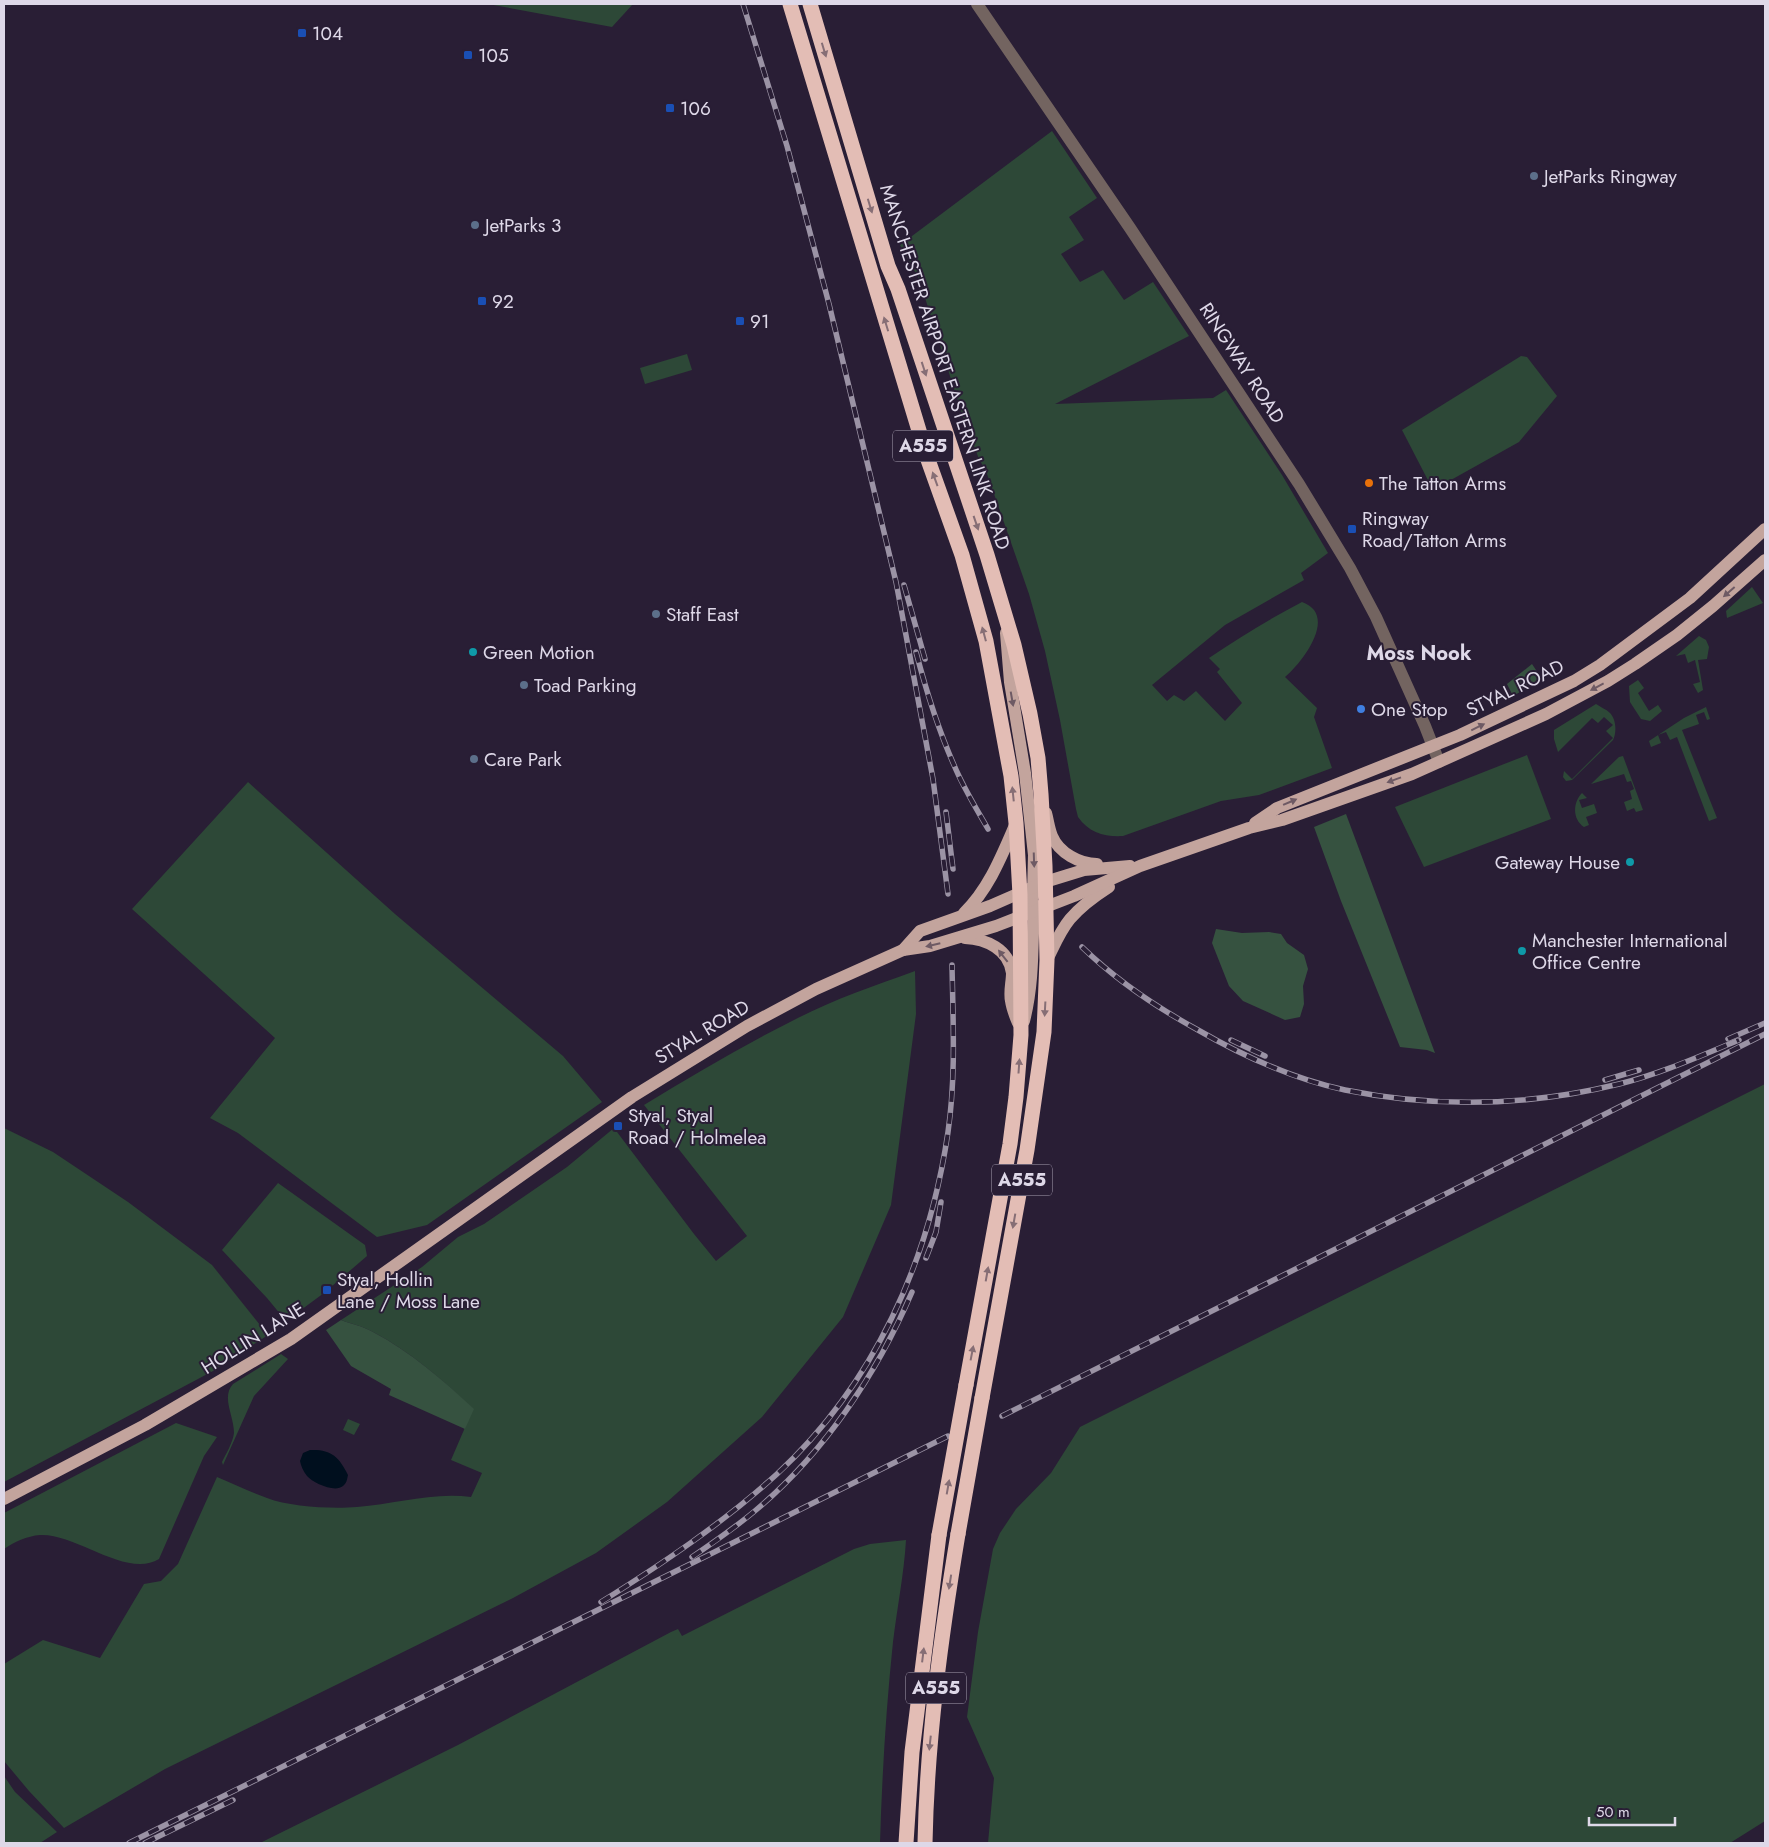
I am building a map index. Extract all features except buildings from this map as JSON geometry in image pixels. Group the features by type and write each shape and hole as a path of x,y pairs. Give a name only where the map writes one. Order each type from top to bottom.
{"highway":[{"name":"MANCHESTER AIRPORT EASTERN LINK ROAD","path":"790,4 882,313 927,457 962,555 983,631 1002,719 1016,823 1033,888 1033,911 1047,960 1044,1032 1038,1087 958,1534 934,1697 928,1760 925,1843"},
{"name":"MANCHESTER AIRPORT EASTERN LINK ROAD","path":"810,4 888,266 898,289 988,555 1014,645 1030,714 1038,758 1041,794 1033,888 1033,911 1010,1144 939,1535 912,1752 906,1843"}],"main road":[{"name":"STYAL ROAD","path":"1249,828 1277,808 1460,735 1538,699 1600,665 1690,598 1765,529"},
{"name":"STYAL ROAD","path":"532,1168 632,1097 747,1026 816,989 903,950 930,946 996,926 1074,896 1140,866 1249,828 1282,820 1439,762 1546,714 1635,664 1713,606 1765,560"},
{"name":"A555","path":"1005,615 1010,682 1032,825 1033,888"},
{"name":"A555","path":"1041,794 1053,838 1058,846 1072,858 1092,864 1140,866"},
{"path":"960,917 982,894 1005,850 1016,823"},
{"name":"A555","path":"1047,960 1070,919 1095,896 1140,866"},
{"name":"STYAL ROAD","path":"903,950 920,931 1033,888 1084,870 1140,866"},
{"path":"959,938 983,941 997,948 1005,955 1012,972 1011,1000 1021,1035"},
{"name":"HOLLIN LANE","path":"4,1500 146,1426 291,1339 532,1168"}],"street":[{"name":"RINGWAY ROAD","path":"977,4 1130,228 1299,484 1350,568 1376,617 1439,762"}],"green space":[{"path":"488,4 633,4 612,27"},
{"path":"1052,131 1097,198 1069,217 1084,240 1061,254 1080,282 1103,270 1124,300 1153,282 1189,336 1055,404 1213,398 1226,390 1282,475 1328,553 1301,573 1304,580 1225,625 1152,685 1167,701 1174,695 1184,701 1196,691 1225,721 1242,703 1217,672 1220,669 1209,658 1254,629 1302,602 1313,608 1317,617 1317,628 1308,651 1285,677 1317,708 1314,717 1332,768 1259,795 1221,801 1123,836 1110,836 1098,833 1087,827 1078,817 1045,651 1029,594 986,471 979,459 964,420 919,279 900,245"},
{"path":"687,354 692,370 645,384 640,368"},
{"path":"1521,356 1527,357 1557,396 1519,442 1433,490 1402,430"},
{"path":"1752,587 1763,603 1727,618 1726,611"},
{"path":"1699,636 1706,640 1709,647 1707,659 1698,660 1703,690 1698,693 1693,684 1700,682 1695,660 1688,663 1685,654 1676,656"},
{"path":"1532,664 1542,679 1513,696 1507,684"},
{"path":"1638,680 1644,688 1638,693 1649,711 1658,705 1662,711 1650,721 1641,719 1630,702 1629,686"},
{"path":"1596,704 1607,710 1614,719 1615,733 1613,740 1572,780 1566,781 1563,777 1564,771 1572,779 1613,738 1606,731 1613,725 1604,717 1598,723 1592,718 1558,752 1554,739 1554,730"},
{"path":"1706,707 1710,719 1707,720 1704,712 1696,715 1699,724 1682,730 1717,818 1709,821 1677,737 1670,740 1666,732 1658,735 1684,718"},
{"path":"1658,735 1661,743 1651,747 1649,741"},
{"path":"1527,755 1551,819 1424,867 1395,807"},
{"path":"1623,756 1643,810 1636,812 1634,808 1627,811 1624,802 1632,799 1630,791 1634,789 1631,781 1627,782 1624,774 1591,784 1619,757"},
{"path":"248,782 395,914 563,1056 602,1102 427,1225 377,1237 238,1133 210,1118 275,1038 132,909"},
{"path":"1582,793 1587,798 1579,800 1582,808 1594,804 1597,813 1586,817 1589,825 1584,827 1577,820 1575,810 1577,801"},
{"path":"1346,814 1435,1053 1427,1050 1400,1047 1341,901 1314,827"},
{"path":"1216,929 1242,933 1269,932 1281,934 1287,943 1304,955 1308,969 1303,986 1304,1004 1300,1017 1285,1020 1243,1001 1229,986 1212,943"},
{"path":"915,971 916,1014 891,1205 843,1317 762,1417 667,1502 596,1553 513,1598 165,1769 64,1828 4,1761 4,1664 43,1640 100,1658 144,1584 161,1581 178,1564 217,1477 276,1501 311,1507 357,1507 428,1497 471,1497 482,1473 451,1460 473,1409 438,1377 400,1348 369,1330 341,1320 422,1267 458,1237 484,1224 567,1167 614,1128 716,1261 747,1236 644,1105 737,1050 808,1013"},
{"path":"1765,1084 1765,1821 1730,1843 988,1843 994,1778 967,1717 978,1632 993,1549 1000,1533 1016,1509 1051,1473 1080,1427"},
{"path":"4,1128 53,1152 128,1202 212,1265 268,1335 213,1371 4,1482"},
{"path":"278,1183 365,1245 367,1256 324,1293 286,1321 222,1250"},
{"path":"341,1320 365,1328 387,1340 426,1367 474,1409 465,1429 389,1395 391,1389 351,1366 326,1330"},
{"path":"281,1354 288,1359 254,1396 223,1465 222,1462 234,1433 228,1401 230,1389 233,1384"},
{"path":"348,1419 360,1424 354,1435 343,1430"},
{"path":"176,1423 217,1437 204,1456 159,1559 146,1564 117,1560 54,1536 40,1535 21,1540 4,1549 4,1513"},
{"path":"906,1540 888,1692 880,1843 260,1843 458,1745 671,1632 678,1629 682,1636 854,1549 870,1544"},
{"path":"4,1776 15,1792 57,1832 40,1843 4,1843"}],"water":[{"path":"310,1450 328,1452 337,1458 348,1475 344,1485 339,1488 330,1488 319,1484 307,1476 300,1461 303,1453"}],"railway":[{"path":"743,4 787,146 829,304 896,582 933,779 948,894"},
{"path":"904,585 925,659"},
{"path":"916,652 948,751 988,829"},
{"path":"946,812 953,869"},
{"path":"1082,947 1109,971 1152,1002 1233,1049 1269,1066 1306,1080 1379,1096 1448,1102 1482,1102 1551,1097 1634,1080 1739,1040"},
{"path":"601,1602 692,1542 777,1474 811,1439 842,1401 869,1361 892,1318 911,1274 927,1228 939,1180 951,1111 953,1049 952,965"},
{"path":"1728,1039 1765,1023"},
{"path":"1002,1416 1765,1034"},
{"path":"1231,1040 1265,1056"},
{"path":"1605,1080 1639,1070"},
{"path":"926,1258 936,1232 941,1202"},
{"path":"692,1557 733,1528 781,1488 826,1438 865,1382 898,1323 912,1292"},
{"path":"129,1843 948,1436"},
{"path":"145,1843 233,1800"}],"place":[{"name":"104","path":"302,33"},
{"name":"105","path":"468,55"},
{"name":"106","path":"670,108"},
{"name":"JetParks Ringway","path":"1534,176"},
{"name":"JetParks 3","path":"475,225"},
{"name":"92","path":"482,301"},
{"name":"91","path":"740,321"},
{"name":"The Tatton Arms","path":"1369,483"},
{"name":"Ringway Road/Tatton Arms","path":"1352,529"},
{"name":"Staff East","path":"656,614"},
{"name":"Green Motion","path":"473,652"},
{"name":"Toad Parking","path":"524,685"},
{"name":"One Stop","path":"1361,709"},
{"name":"Care Park","path":"474,759"},
{"name":"Gateway House","path":"1630,862"},
{"name":"Manchester International Office Centre","path":"1522,951"},
{"name":"Styal, Styal Road / Holmelea","path":"618,1126"},
{"name":"Styal, Hollin Lane / Moss Lane","path":"327,1290"}],"district":[{"name":"Moss Nook","path":"1419,653"}]}
